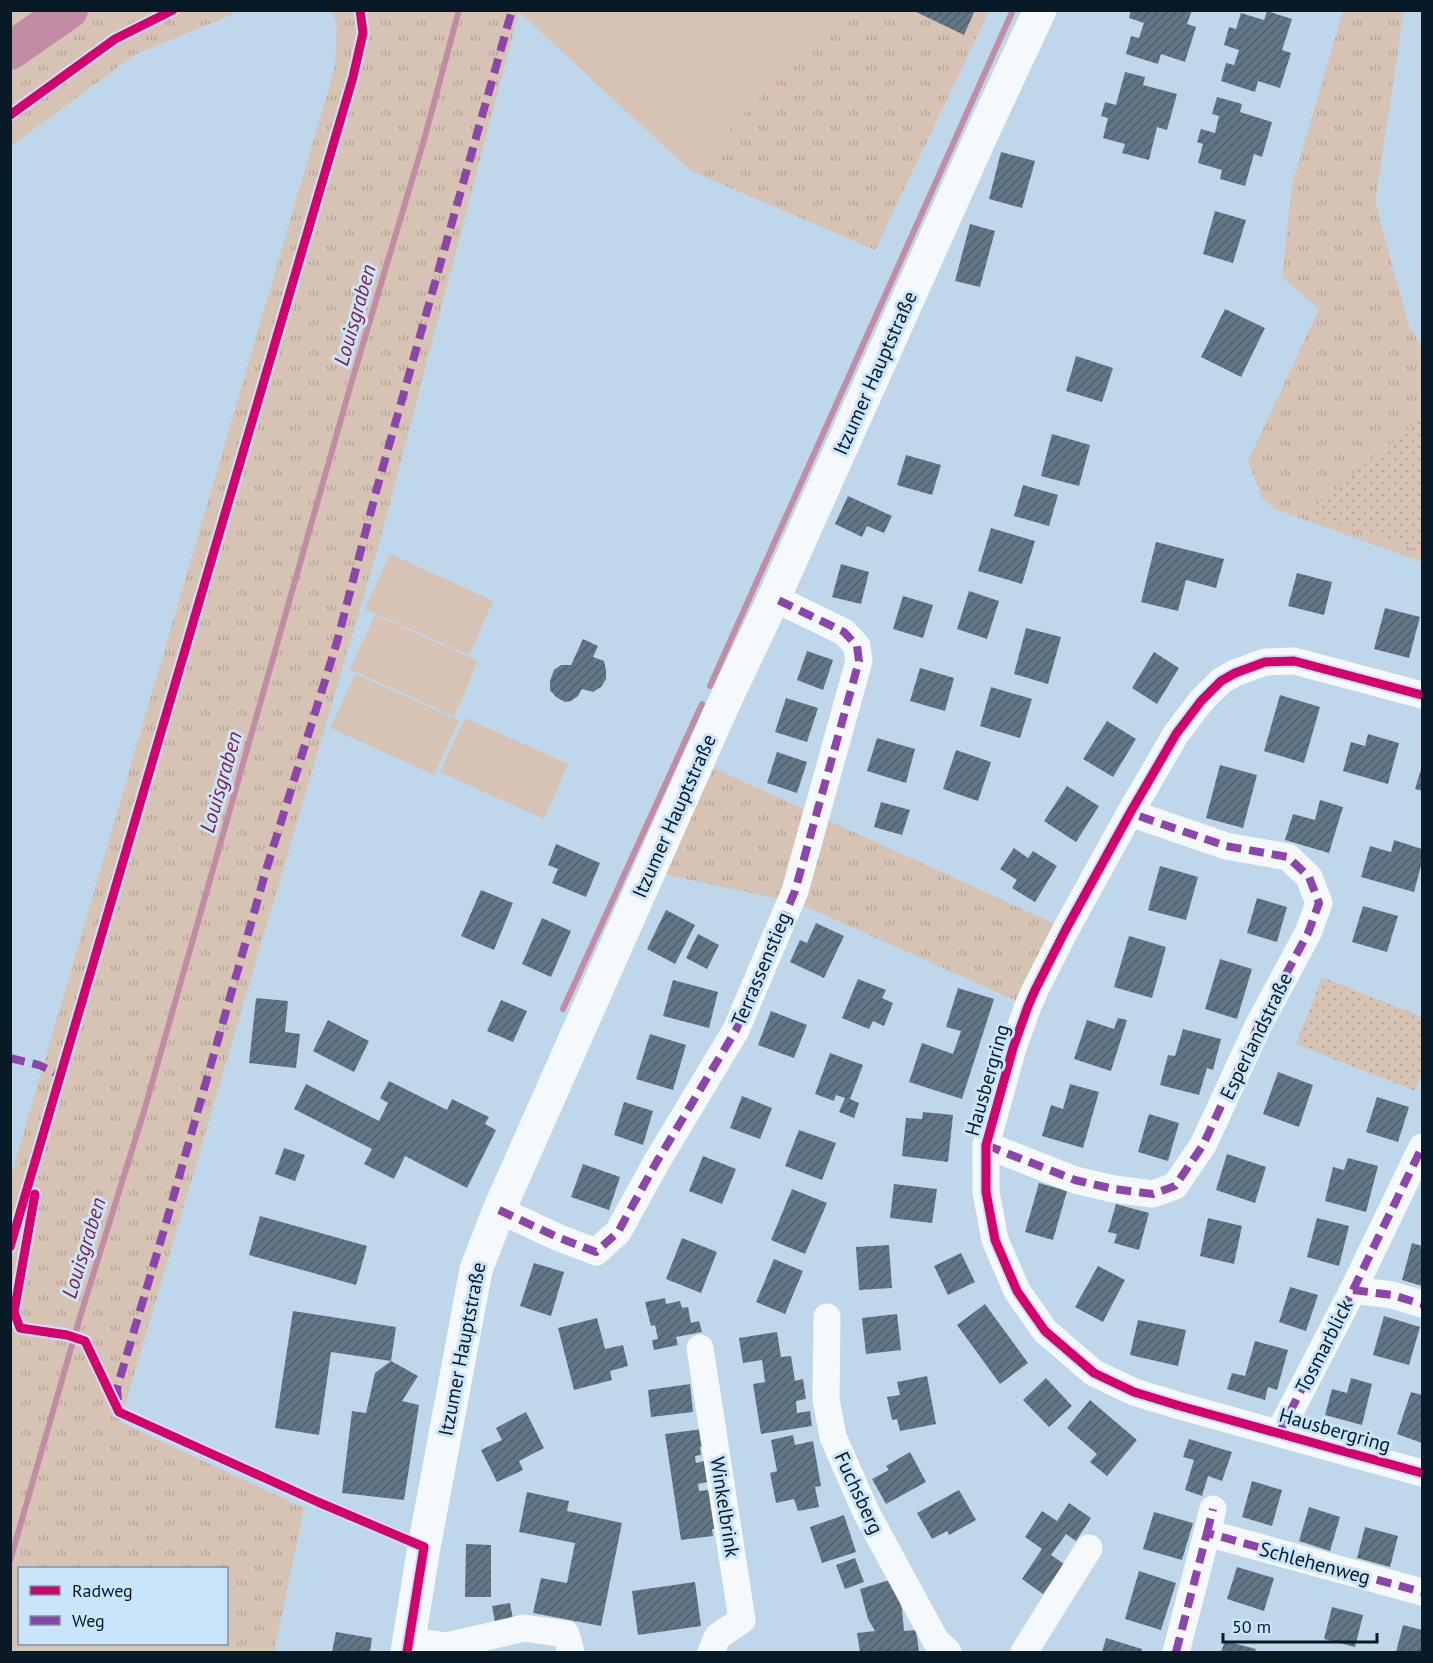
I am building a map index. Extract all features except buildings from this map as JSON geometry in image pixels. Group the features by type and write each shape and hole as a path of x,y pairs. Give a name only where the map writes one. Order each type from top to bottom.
{"main road":[{"name":"Itzumer Hauptstraße","path":"408,1647 424,1547 476,1270 498,1210 724,703 774,598 1040,10"}],"street":[{"name":"Terrassenstieg","path":"498,1210 596,1252 618,1232 656,1163 736,1030 795,891 860,661 857,646 844,632 774,598"},
{"name":"Hausbergring","path":"1422,695 1294,661 1265,662 1235,673 1221,681 1201,701 1176,734 1130,813 1066,929 1028,1006 1013,1048 986,1145 986,1192 995,1240 1017,1291 1045,1331 1094,1373 1134,1392 1422,1473"},
{"name":"Esperlandstraße","path":"986,1145 1075,1180 1114,1189 1153,1194 1175,1186 1203,1145 1259,1024 1308,933 1319,903 1309,877 1288,857 1226,846 1130,813"},
{"name":"Tosmarblick","path":"1279,1433 1353,1290 1422,1147"},
{"name":"Tosmarblick","path":"1353,1290 1392,1295 1422,1304"},
{"name":"Fuchsberg","path":"827,1317 826,1399 833,1437 867,1515 936,1641 948,1653"},
{"name":"Winkelbrink","path":"700,1348 742,1620 717,1637 711,1653"},
{"name":"Schlehenweg","path":"1176,1653 1210,1521 1422,1592"},
{"path":"1024,1653 1089,1548"},
{"path":"408,1647 447,1646 524,1628 566,1634 571,1653"}],"green space":[{"path":"11,10 240,11 134,55 11,146"},
{"path":"520,10 839,11 691,171 519,12"},
{"path":"330,11 519,11 379,544 120,1422 304,1508 274,1652 11,1652 10,1179 335,67 337,22"},
{"path":"839,11 989,11 875,250 691,171"},
{"path":"1343,11 1404,11 1375,202 1409,326 1422,346 1422,562 1275,509 1262,498 1248,461 1319,309 1282,277 1292,185"},
{"path":"1422,417 1422,551 1306,514"},
{"path":"390,554 493,601 469,655 365,609"},
{"path":"375,615 478,661 454,716 350,669"},
{"path":"355,674 459,720 434,775 331,728"},
{"path":"465,718 568,764 544,819 440,772"},
{"path":"698,761 1066,929 1028,1006 798,903 649,871"},
{"path":"1322,977 1422,1017 1422,1073 1415,1091 1296,1044"}],"waterway":[{"path":"10,51 69,10"},
{"name":"Louisgraben","path":"10,1561 80,1317 145,1108 351,384 424,140 459,10"},
{"path":"710,686 1013,10"},
{"path":"563,1009 702,704"}],"marked path":[{"path":"118,1400 117,1388 267,867 337,642 377,488 512,10"},
{"path":"499,1210 596,1252 618,1232 656,1163 736,1030 795,891 859,661 857,646 844,632 774,598"},
{"path":"986,1145 1075,1180 1114,1189 1153,1194 1175,1186 1203,1145 1259,1024 1308,933 1319,903 1309,877 1288,857 1226,846 1130,813"},
{"path":"10,1058 39,1065 60,1075"},
{"path":"1353,1290 1422,1147"},
{"path":"1279,1433 1353,1290 1392,1295 1422,1304"},
{"path":"1207,1533 1213,1509"},
{"path":"1176,1652 1207,1533 1422,1592"}],"cycle path":[{"path":"10,115 115,39 173,10"},
{"path":"10,1247 353,77 363,33 360,10"},
{"path":"1422,695 1294,661 1265,662 1235,673 1221,681 1201,701 1176,734 1130,813 1035,990 1013,1048 986,1145 986,1192 995,1240 1017,1291 1045,1331 1094,1373 1134,1392 1422,1473"},
{"path":"35,1194 14,1312 20,1328 67,1335 85,1341 119,1412 424,1547 407,1652"}]}
